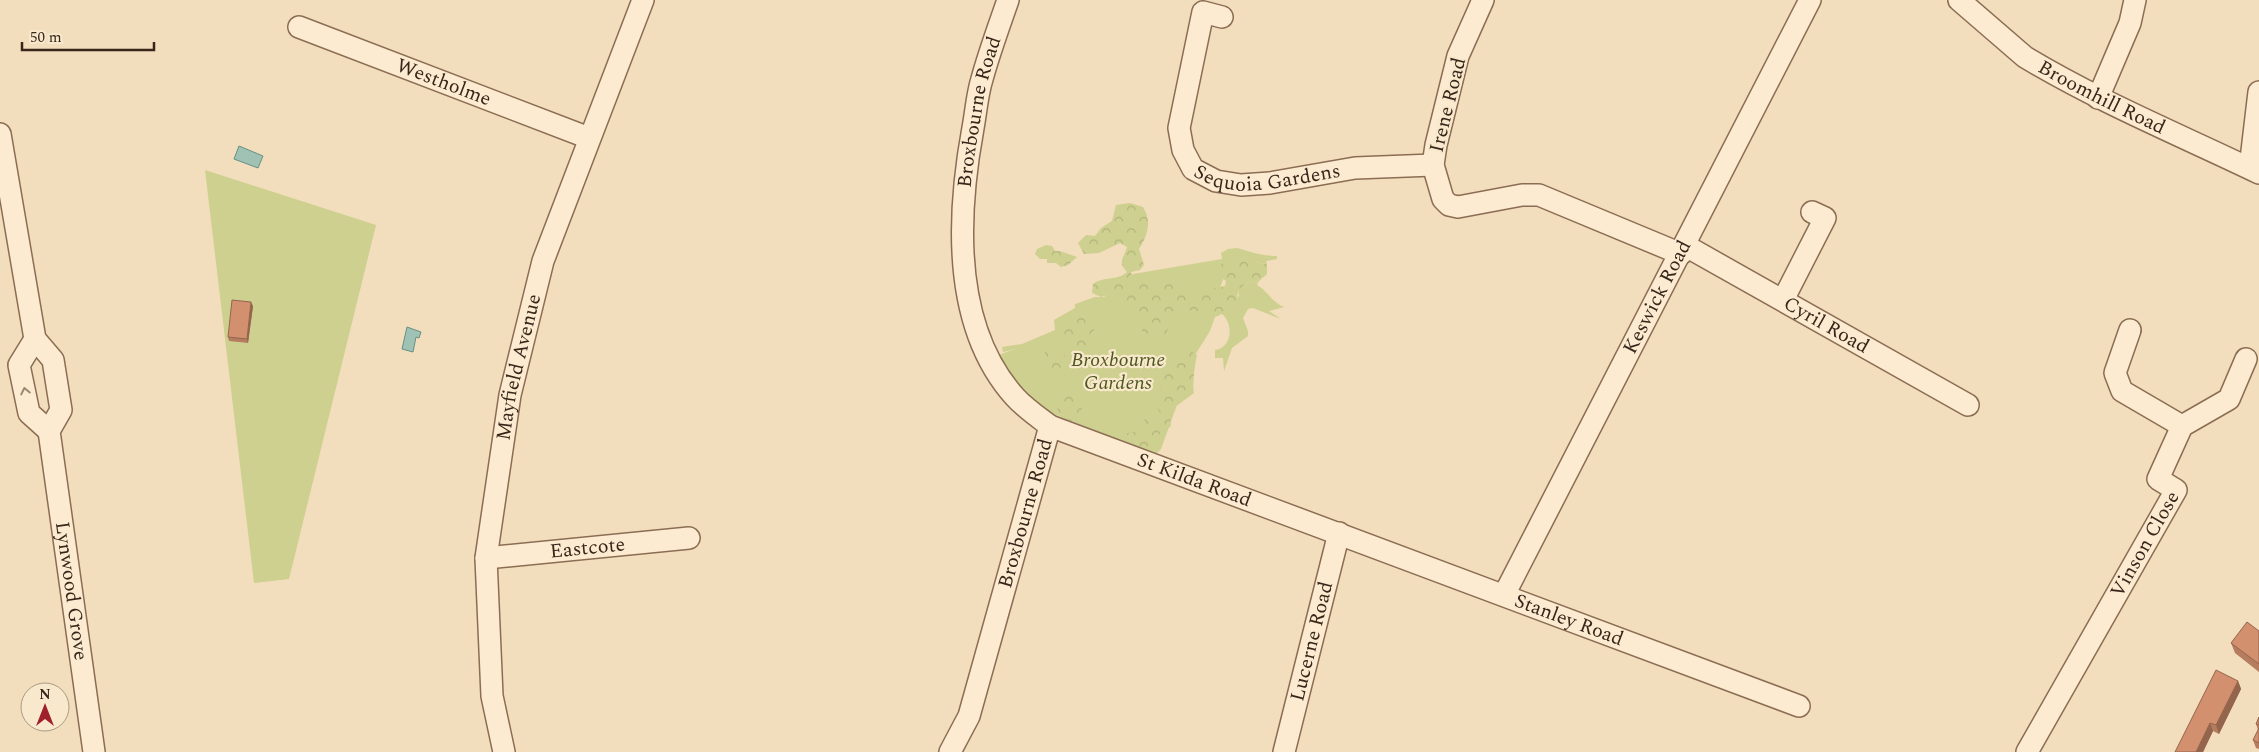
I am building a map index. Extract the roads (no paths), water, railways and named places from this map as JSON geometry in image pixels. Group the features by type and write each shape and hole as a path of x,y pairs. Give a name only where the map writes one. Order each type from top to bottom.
{"street":[{"name":"Mayfield Avenue","path":"504,752 492,696 486,558 510,395 543,261 643,0"},
{"name":"Broxbourne Road","path":"950,752 969,716 1050,426 1015,397 991,363 968,300 964,263 963,207 970,144 981,81 1008,0"},
{"name":"Irene Road","path":"1483,0 1458,56 1436,145 1433,165 1443,199 1449,205 1458,207 1522,195 1539,195 1683,250"},
{"name":"Keswick Road","path":"1504,595 1810,0"},
{"name":"Broomhill Road","path":"1960,0 2025,57 2098,98 2254,170"},
{"path":"2098,98 2130,23 2135,0"},
{"name":"Sequoia Gardens","path":"1222,17 1203,12 1179,128 1183,150 1193,169 1216,181 1241,185 1270,183 1355,168 1433,165"},
{"name":"Westholme","path":"299,27 590,138"},
{"path":"2254,170 2259,92"},
{"path":"0,134 35,339 54,360 61,410 49,430 29,413 19,365 35,339"},
{"path":"1783,300 1825,218 1812,212"},
{"name":"Cyril Road","path":"1683,250 1783,300 1968,405"},
{"path":"2130,330 2115,373 2122,391 2182,426 2229,399 2246,359"},
{"name":"St Kilda Road","path":"1050,426 1339,533"},
{"name":"Vinson Close","path":"2027,752 2176,490 2158,479 2182,426"},
{"name":"Lynwood Grove","path":"49,430 94,752"},
{"name":"Stanley Road","path":"1339,533 1799,706"},
{"name":"Lucerne Road","path":"1284,752 1339,533"},
{"name":"Eastcote","path":"486,558 689,538"}],"park label":[{"name":"Broxbourne Gardens","path":"1118,372"}]}
